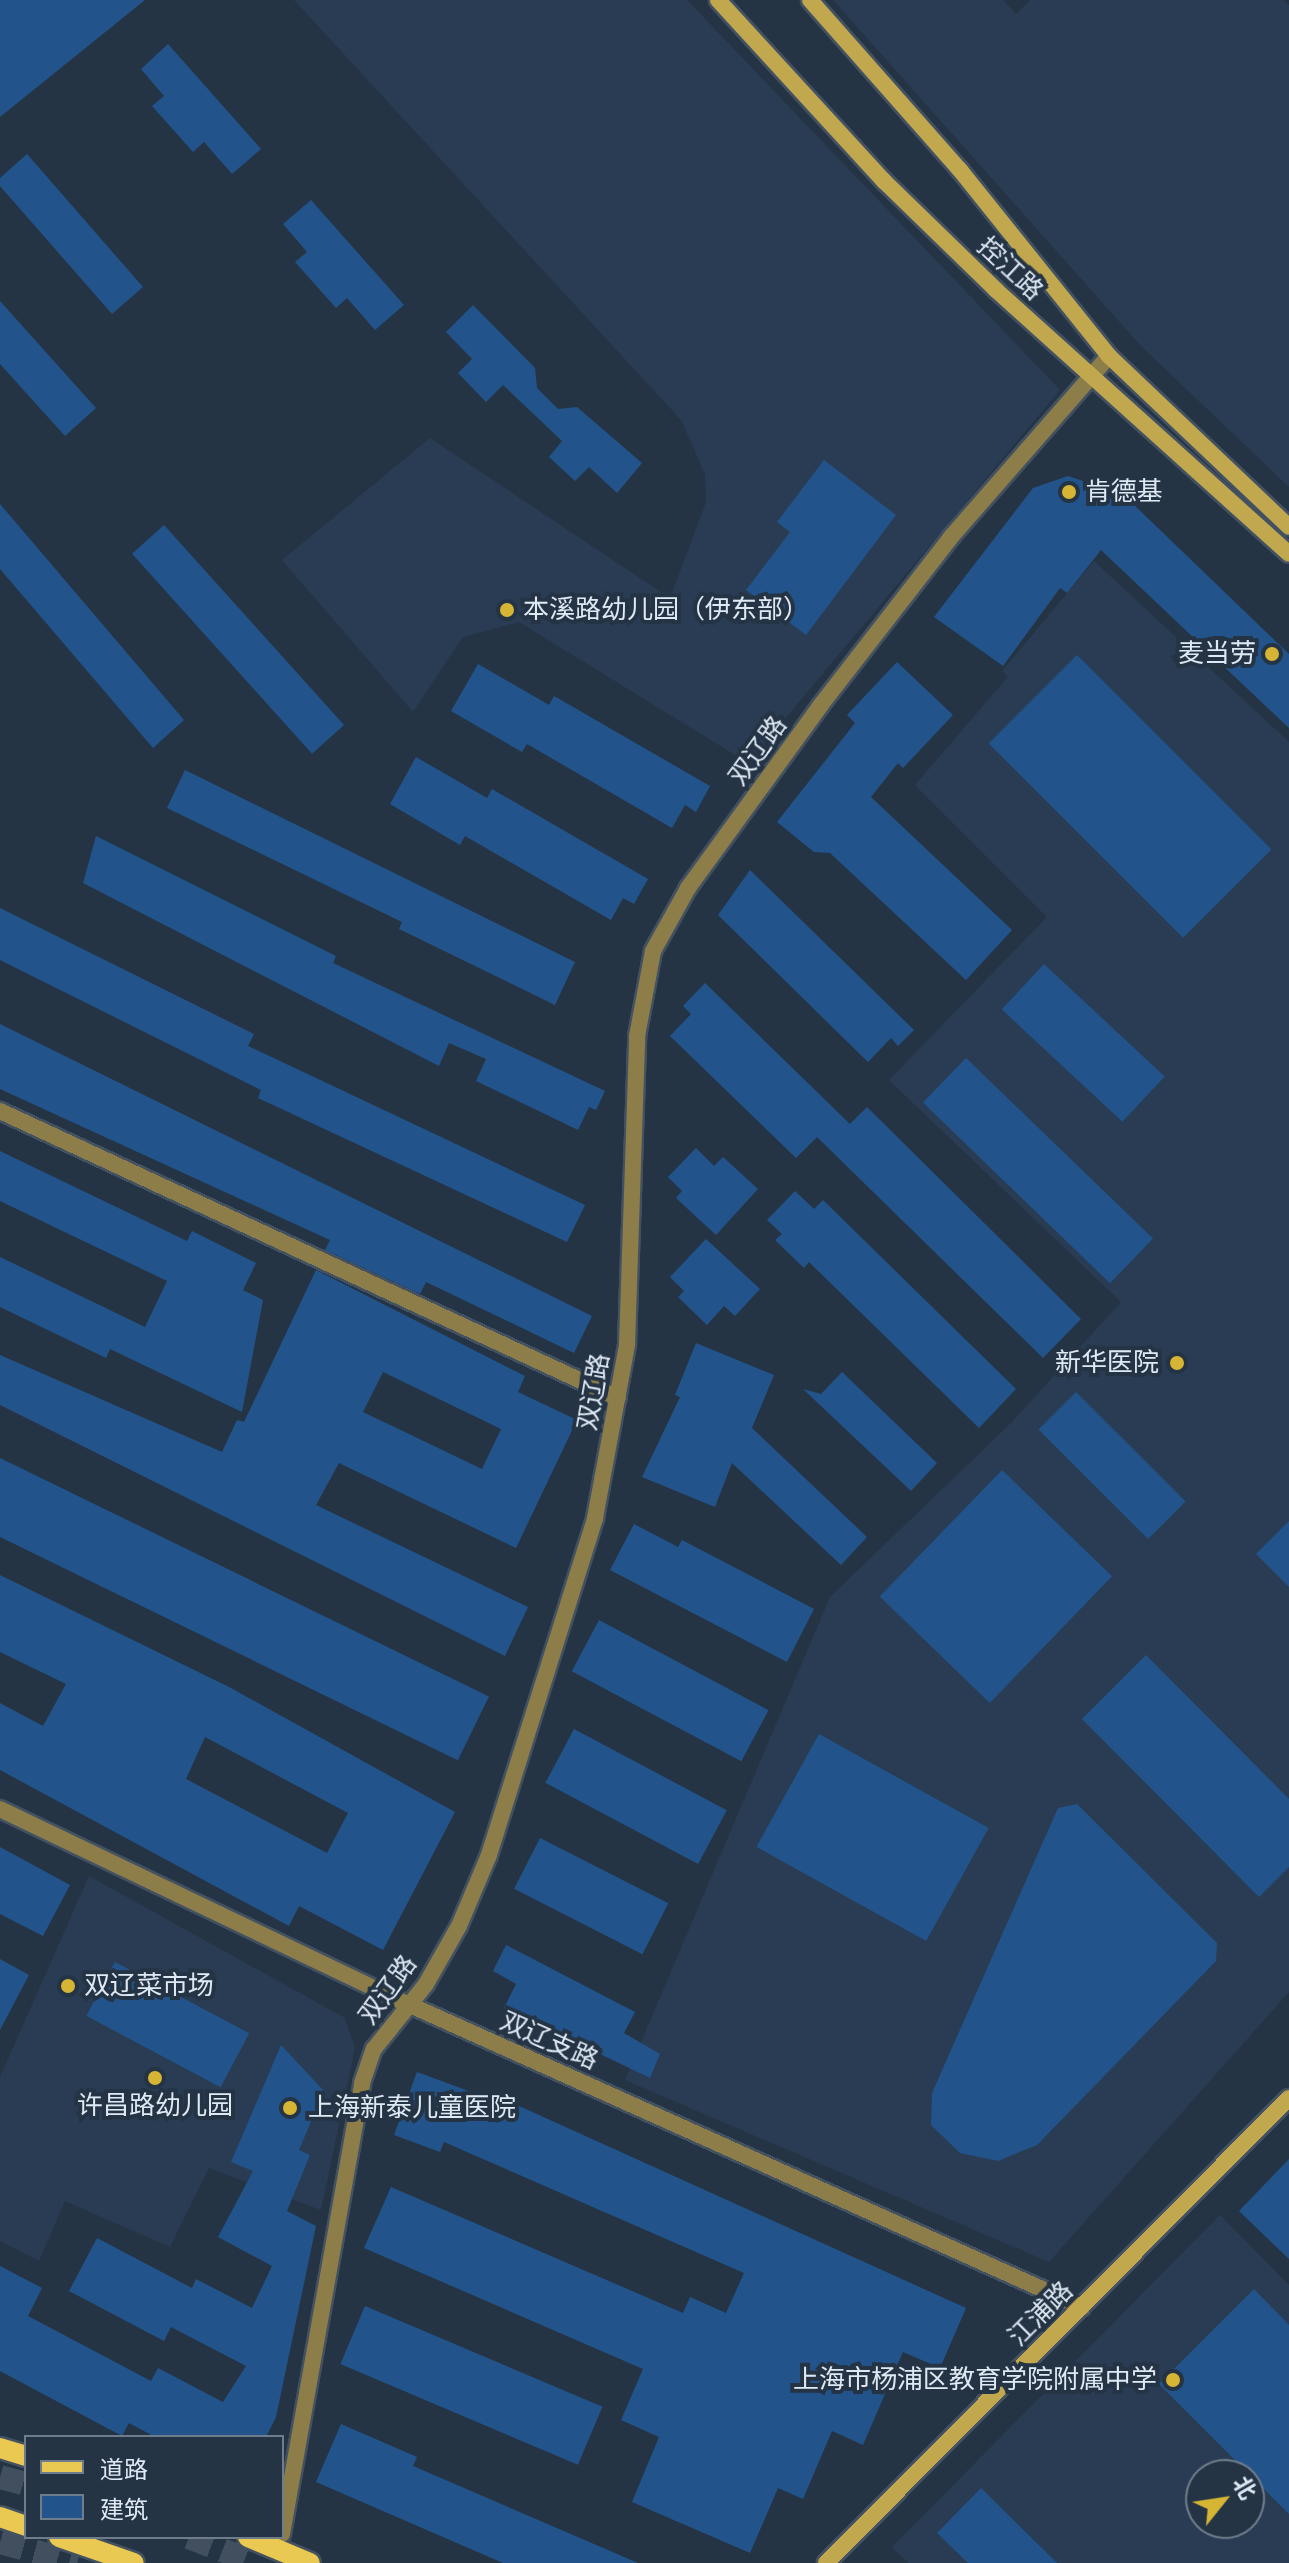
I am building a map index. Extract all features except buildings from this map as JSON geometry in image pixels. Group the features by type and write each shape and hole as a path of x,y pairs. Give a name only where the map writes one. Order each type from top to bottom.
{"main road":[{"name":"控江路","path":"718,0 884,181 1289,554"},
{"name":"控江路","path":"810,0 960,170 1109,356 1289,527"},
{"name":"江浦路","path":"826,2563 1289,2098"},
{"path":"0,2448 24,2455"},
{"path":"0,2517 24,2525"},
{"path":"65,2539 134,2563"},
{"path":"281,2540 310,2563"}],"street":[{"name":"双辽路","path":"284,2523 362,2083 374,2049 410,2005 459,1926 489,1855 595,1518 618,1398 630,1301 637,1036 653,951 688,888 820,706 951,537 1094,377 1109,356"},
{"path":"0,1111 618,1398"},
{"name":"双辽支路","path":"0,1809 410,2005 1082,2307"}],"shaded area":[{"path":"294,0 687,0 1060,390 748,763 519,622 463,637 413,712 282,560 430,438 670,598 706,502 705,474 681,420"},
{"path":"833,0 1003,0 1016,14 1030,0 1283,0 1289,5 1289,487 1141,346"},
{"name":"新华医院","path":"1094,561 1289,742 1289,1992 1049,2262 625,2080 830,1597 1010,1424 1121,1302 889,1080 1047,917 915,785 1008,677 1002,671"},
{"path":"89,1876 345,2018 355,2048 321,2210 209,2168 170,2247 65,2201 39,2261 0,2241 0,2077"},
{"name":"上海市杨浦区教育学院附属中学","path":"1220,2215 1289,2285 1289,2563 908,2563 892,2547"}],"tunnel":[{"path":"0,2477 24,2483"},
{"path":"194,2539 255,2563"},
{"path":"0,2542 77,2563"}],"place":[{"name":"肯德基","path":"1069,492"},
{"name":"本溪路幼儿园（伊东部）","path":"507,610"},
{"name":"麦当劳","path":"1272,654"},
{"name":"新华医院","path":"1177,1363"},
{"name":"双辽菜市场","path":"68,1986"},
{"name":"许昌路幼儿园","path":"155,2078"},
{"name":"上海新泰儿童医院","path":"290,2108"},
{"name":"上海市杨浦区教育学院附属中学","path":"1173,2380"}]}
